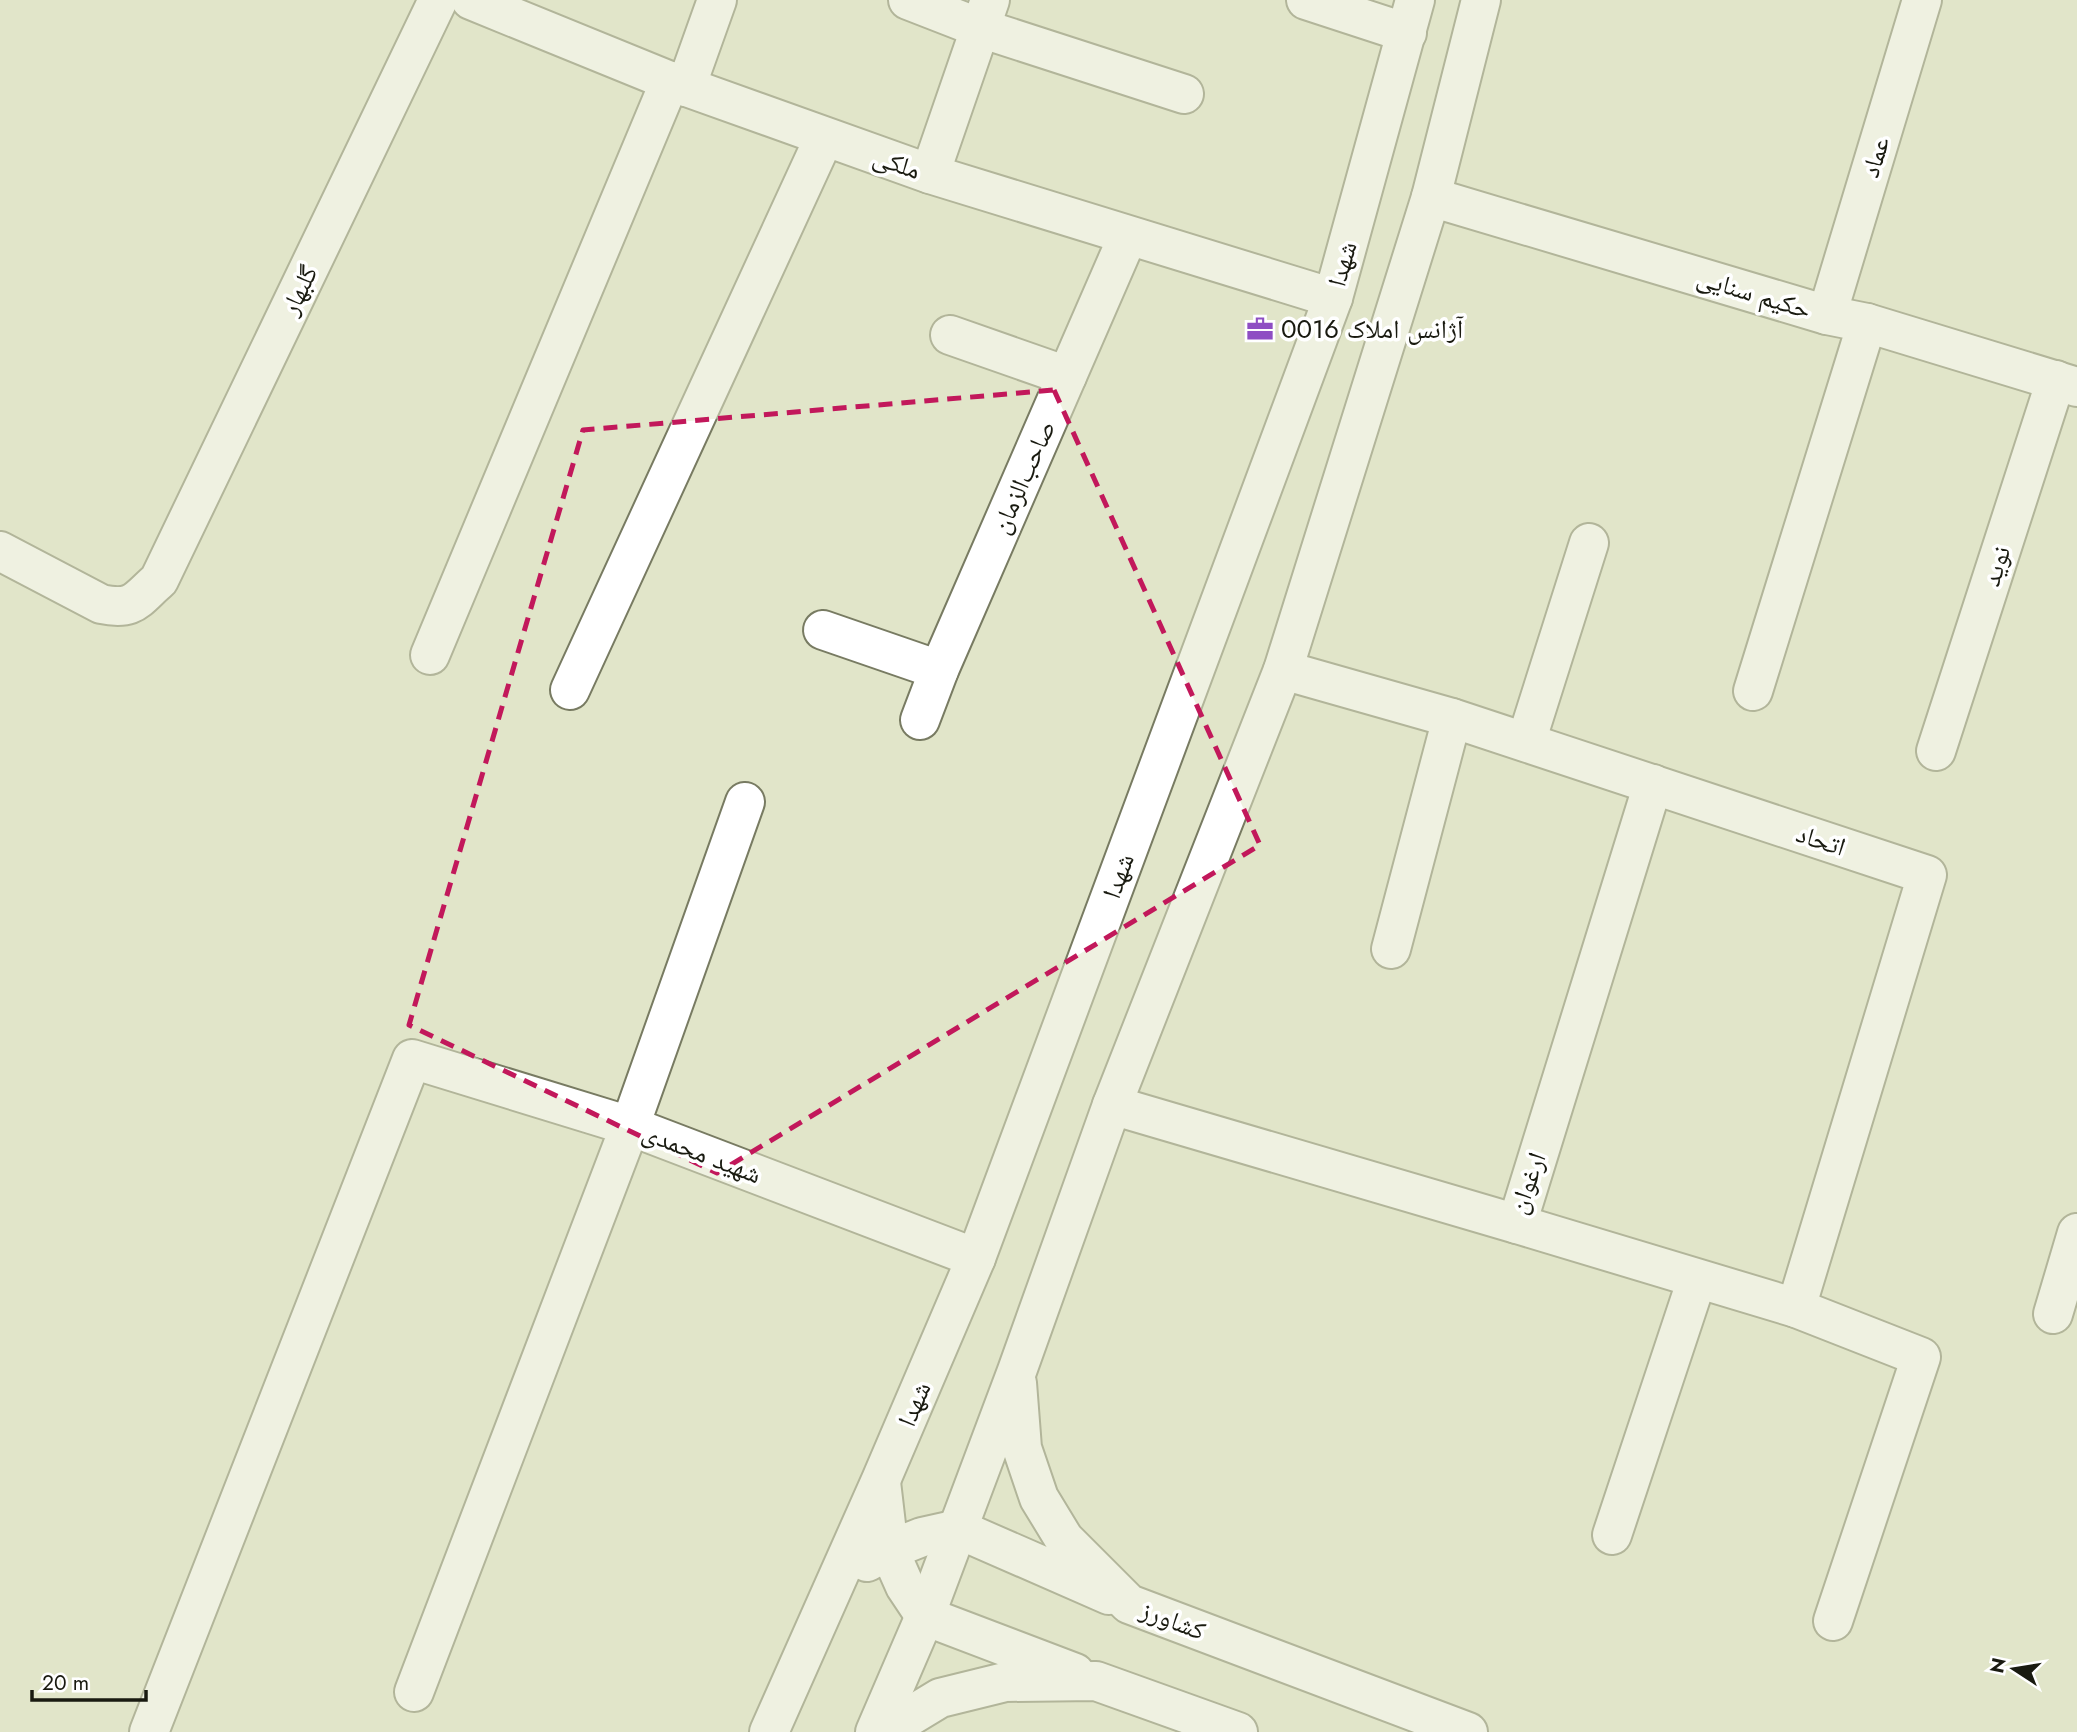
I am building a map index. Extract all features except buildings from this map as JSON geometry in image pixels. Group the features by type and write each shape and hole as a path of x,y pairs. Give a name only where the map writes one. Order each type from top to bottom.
{"street":[{"name":"گلبهار","path":"0,551 102,604 118,607 129,606 159,580 438,0"},
{"name":"ملکی","path":"471,0 678,84 824,138 930,174 1333,298"},
{"path":"430,655 717,0"},
{"path":"908,0 985,14 1184,94"},
{"path":"1306,0 1411,16"},
{"path":"875,1732 925,1616 1017,1371 1112,1105 1283,670 1430,197 1481,0"},
{"name":"عماد","path":"1827,315 1922,0"},
{"path":"930,174 985,14"},
{"name":"شهدا","path":"769,1732 976,1258 1333,298 1411,16"},
{"path":"570,690 824,138"},
{"name":"حکیم سنایی","path":"1430,197 1827,315 1867,323 2066,384"},
{"name":"صاحب‌الزمان","path":"919,720 1128,236"},
{"path":"1752,691 1867,323"},
{"path":"950,335 1067,376"},
{"name":"نوید","path":"1936,751 2066,384"},
{"path":"1526,743 1588,543"},
{"path":"823,630 939,670"},
{"name":"اتحاد","path":"1283,670 1452,718 1927,875 1796,1308"},
{"path":"1391,949 1452,718"},
{"name":"ارغوان","path":"1112,1105 1517,1224 1653,784"},
{"name":"شهید محمدی","path":"745,802 630,1126 976,1258"},
{"path":"149,1732 412,1059 630,1126 414,1692"},
{"path":"1517,1224 1796,1308 1921,1357 1833,1621"},
{"path":"2053,1314 2077,1233"},
{"path":"1612,1535 1697,1279"},
{"name":"کشاورز","path":"1017,1371 1022,1448 1039,1498 1064,1539 1129,1604 1468,1732"},
{"path":"881,1480 889,1550 905,1586 925,1616 1238,1732"},
{"path":"833,1584 889,1550 922,1537 958,1529 1129,1604"},
{"path":"884,1732 940,1698 1005,1682 1096,1681"}],"highlighted area":[{"path":"1054,390 1260,845 717,1173 409,1025 583,430"}],"place":[{"name":"آژانس املاک 0016","path":"1260,329"}]}
